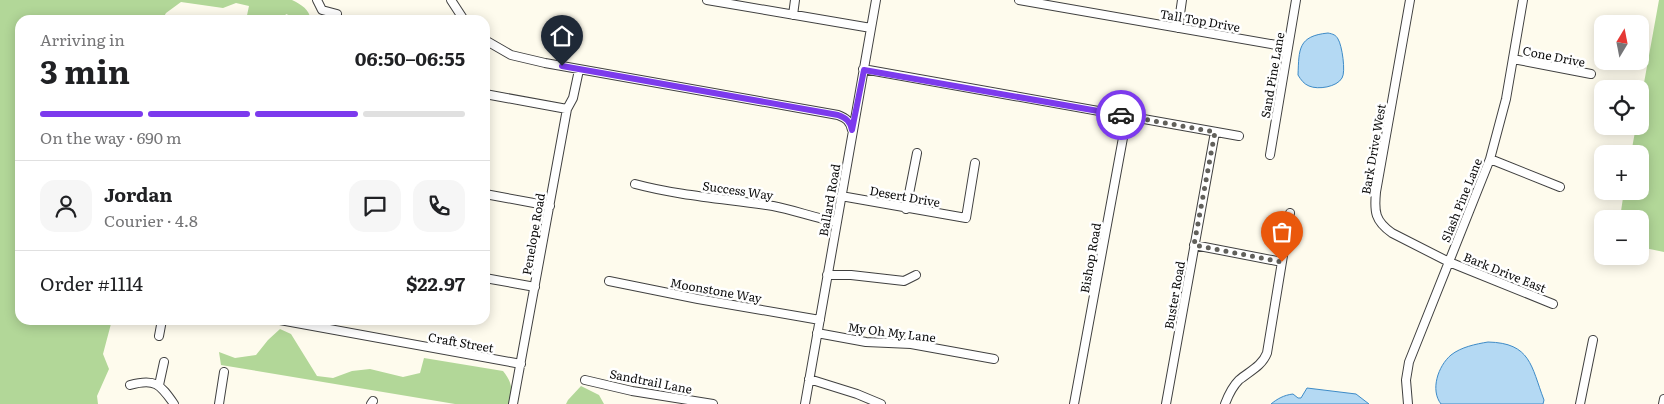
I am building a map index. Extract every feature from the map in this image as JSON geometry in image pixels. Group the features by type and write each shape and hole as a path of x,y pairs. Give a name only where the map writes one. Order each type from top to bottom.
{"street":[{"path":"317,0 322,10 337,14"},
{"path":"451,0 461,15"},
{"path":"707,0 871,28"},
{"path":"793,15 795,0"},
{"name":"Ballard Road","path":"805,404 876,0"},
{"name":"Tall Top Drive","path":"1019,0 1288,47"},
{"path":"1073,10 1075,0"},
{"path":"1178,28 1182,0"},
{"name":"Sand Pine Lane","path":"1270,155 1296,0"},
{"name":"Bark Drive West","path":"1410,0 1376,192 1376,213 1380,223 1392,233 1449,262"},
{"name":"Slash Pine Lane","path":"1408,404 1406,380 1409,362 1490,159 1502,114 1523,0"},
{"path":"490,43 523,58 579,70 838,115 846,118 851,124 852,130"},
{"name":"Cone Drive","path":"1513,59 1591,74"},
{"name":"Penelope Road","path":"513,404 567,109 572,98 579,70"},
{"path":"864,70 1239,136"},
{"path":"490,95 567,109"},
{"name":"Bishop Road","path":"1074,404 1127,116"},
{"name":"Buster Road","path":"1166,404 1215,132"},
{"path":"906,209 917,153"},
{"path":"1490,159 1560,187"},
{"name":"Desert Drive","path":"841,196 906,209 966,218 975,163"},
{"name":"Success Way","path":"635,184 677,193 780,207 837,222"},
{"path":"490,195 550,206"},
{"path":"1225,404 1238,381 1264,360 1267,353 1290,213"},
{"path":"1194,245 1282,262"},
{"name":"Bark Drive East","path":"1449,262 1553,304"},
{"path":"828,275 851,275 904,281 916,275"},
{"path":"490,279 535,287"},
{"name":"Moonstone Way","path":"609,281 698,299 820,320"},
{"path":"159,336 161,325"},
{"name":"Craft Street","path":"307,325 521,364"},
{"name":"My Oh My Lane","path":"817,333 866,342 911,344 994,359"},
{"path":"1580,404 1593,340"},
{"path":"158,386 164,362"},
{"path":"219,404 224,372"},
{"path":"809,379 857,394 881,404"},
{"name":"Sandtrail Lane","path":"585,380 632,391 713,404"},
{"path":"130,385 145,381 158,386 163,389 174,404"},
{"path":"1663,404 1664,399"}],"green space":[{"path":"0,0 292,0 299,4 310,15 247,15 249,6 236,3 223,8 181,2 165,15 15,15 15,325 111,325 103,354 109,369 97,396 98,404 0,404"},
{"path":"1659,0 1664,0 1664,252 1649,249 1649,210 1621,210 1623,200 1649,200 1649,145 1633,145 1634,135 1649,135 1649,80 1645,80 1646,70 1649,70 1649,55"},
{"path":"280,329 291,334 317,376 333,378 352,371 370,369 403,377 420,373 424,358 503,371 511,386 510,404 455,404 221,365 219,352 235,358 256,355"},
{"path":"581,386 599,395 604,404 566,404"}],"water":[{"path":"1328,33 1333,34 1337,38 1341,47 1344,70 1342,78 1332,86 1317,88 1309,86 1298,75 1302,45 1311,37"},
{"path":"1488,342 1502,343 1521,352 1532,367 1544,400 1543,404 1441,404 1436,392 1436,385 1442,365 1455,352"},
{"path":"1307,388 1356,394 1369,404 1271,404 1293,394 1301,398"}],"way so far":[{"path":"1121,115 1215,132 1194,245 1282,262"}],"route":[{"path":"562,66 838,115 846,118 851,124 852,130 864,70 1121,115"}]}
